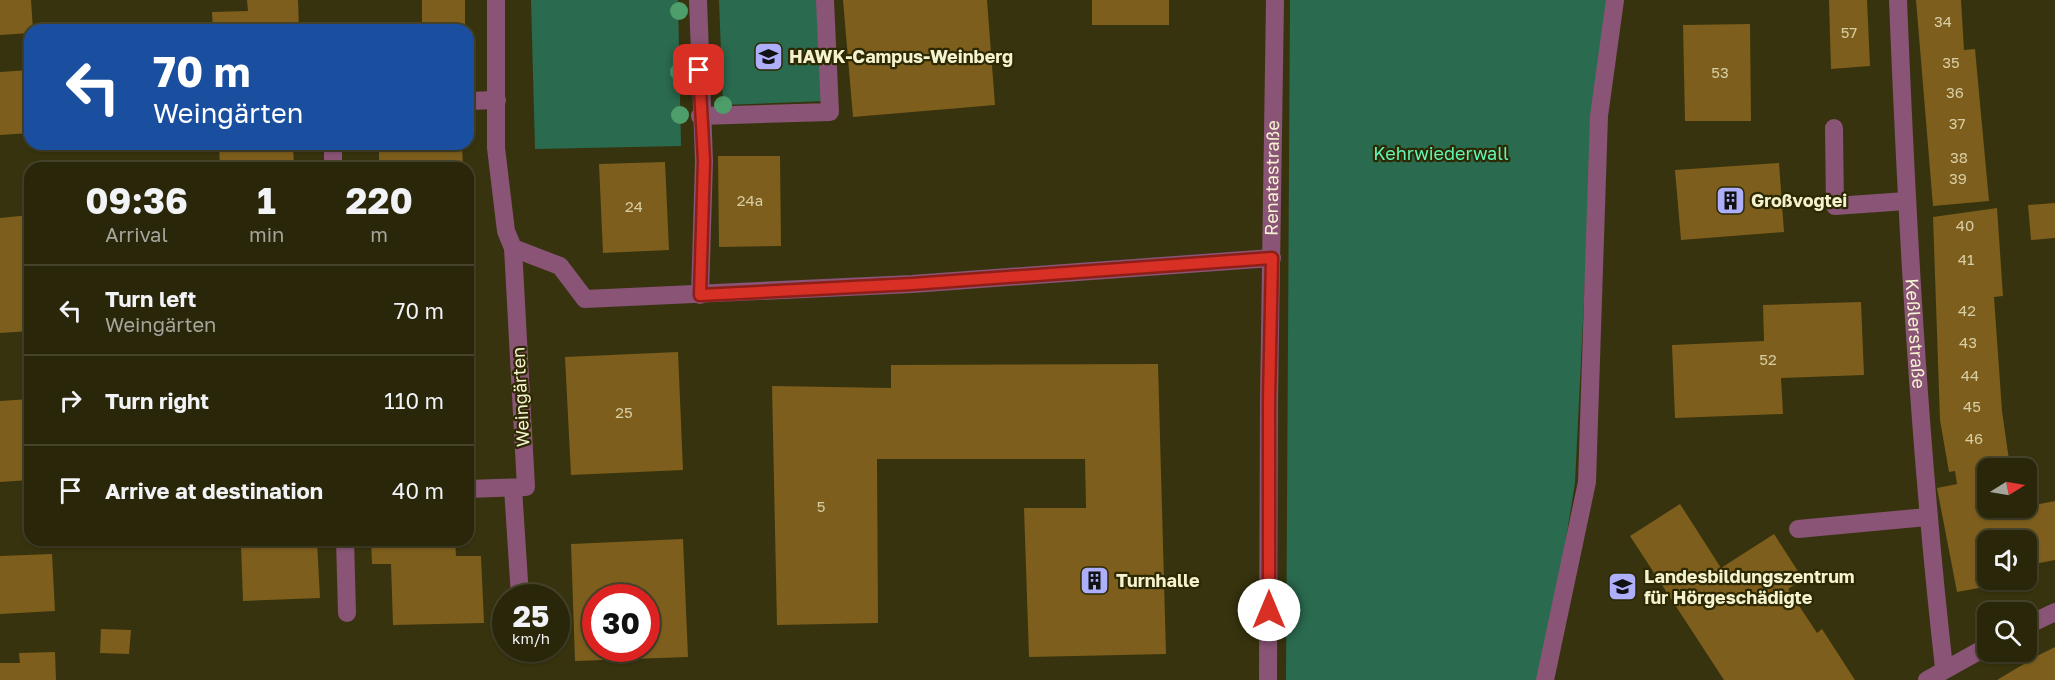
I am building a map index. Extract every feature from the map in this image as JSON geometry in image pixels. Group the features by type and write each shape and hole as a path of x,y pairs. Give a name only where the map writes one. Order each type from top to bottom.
{"street":[{"name":"Weingärten","path":"496,0 496,147 506,231 513,248 526,487 513,488"},
{"path":"698,0 700,116 704,161 700,295"},
{"path":"700,116 830,112 825,0"},
{"name":"Renatastraße","path":"1268,680 1275,0"},
{"path":"1545,680 1587,482 1599,116 1616,0"},
{"name":"Keßlerstraße","path":"1898,0 1908,244 1927,517 1944,668"},
{"path":"474,101 497,100"},
{"path":"1834,128 1835,206 1906,201"},
{"path":"513,248 560,266 585,299 924,283 1272,258"},
{"path":"474,489 513,488 519,584"},
{"path":"1798,529 1927,517"},
{"path":"345,546 347,613"},
{"path":"2037,621 2055,612"},
{"path":"1927,680 1944,668 1977,652"}],"green space":[{"path":"531,0 678,0 681,146 535,149"},
{"path":"719,0 821,0 824,101 723,105"},
{"name":"Kehrwiederwall","path":"1290,0 1607,0 1593,116 1575,483 1543,680 1286,680"}],"building":[{"path":"0,0 31,0 33,24 24,24 24,33 0,35"},
{"path":"247,0 298,0 299,24 213,24 212,12 248,11"},
{"path":"422,0 465,0 465,24 422,24"},
{"path":"843,0 987,0 995,105 853,117"},
{"path":"1092,0 1169,0 1169,25 1092,25"},
{"path":"1829,0 1867,0 1870,66 1831,69"},
{"path":"1916,0 1961,0 1964,50 1975,49 1989,201 1933,206"},
{"path":"1750,24 1751,121 1685,121 1683,25"},
{"path":"24,70 24,133 0,135 0,72"},
{"path":"219,150 293,150 294,162 220,162"},
{"path":"379,150 462,150 463,162 379,162"},
{"path":"718,156 780,156 781,246 719,247"},
{"path":"665,162 669,250 603,253 599,164"},
{"name":"Großvogtei","path":"1779,163 1784,232 1681,240 1675,170"},
{"path":"2055,203 2055,238 2031,240 2028,205"},
{"path":"1997,208 2003,296 1994,297 2002,411 2009,458 1977,458 1977,518 2037,518 2037,504 2055,501 2055,560 2037,563 2037,530 1977,530 1977,588 1957,592 1937,488 1957,484 1955,471 1949,472 1940,420 1933,217"},
{"path":"24,216 24,331 0,333 0,218"},
{"path":"1861,302 1864,375 1781,378 1783,414 1675,418 1672,345 1764,341 1763,305"},
{"path":"678,352 683,470 571,475 565,357"},
{"path":"1158,364 1166,654 1029,657 1024,508 1086,508 1085,459 877,459 878,623 777,625 772,386 891,388 891,365"},
{"path":"474,383 476,428 474,428"},
{"path":"24,399 24,480 0,482 0,401"},
{"path":"1680,504 1721,568 1774,534 1803,579 1788,589 1817,633 1822,629 1855,680 1724,680 1630,536"},
{"path":"683,539 688,657 660,658 660,584 582,584 582,661 575,661 571,544"},
{"path":"241,546 317,546 320,598 243,601"},
{"path":"371,546 455,546 456,556 481,556 484,623 393,625 391,564 372,564"},
{"path":"52,554 55,611 0,614 0,556"},
{"path":"101,629 131,630 129,654 100,653"},
{"path":"2055,647 2055,680 1997,680 2027,662 2037,662 2039,655"},
{"path":"55,652 56,680 0,680 0,663 20,663 19,653"}],"place":[{"name":"HAWK-Campus-Weinberg","path":"768,57"},
{"name":"Großvogtei","path":"1730,201"},
{"name":"Turnhalle","path":"1095,581"},
{"name":"Landesbildungszentrum für Hörgeschädigte","path":"1623,587"}],"route":[{"path":"699,70 704,161 700,295 912,284 1272,258 1269,610"}]}
